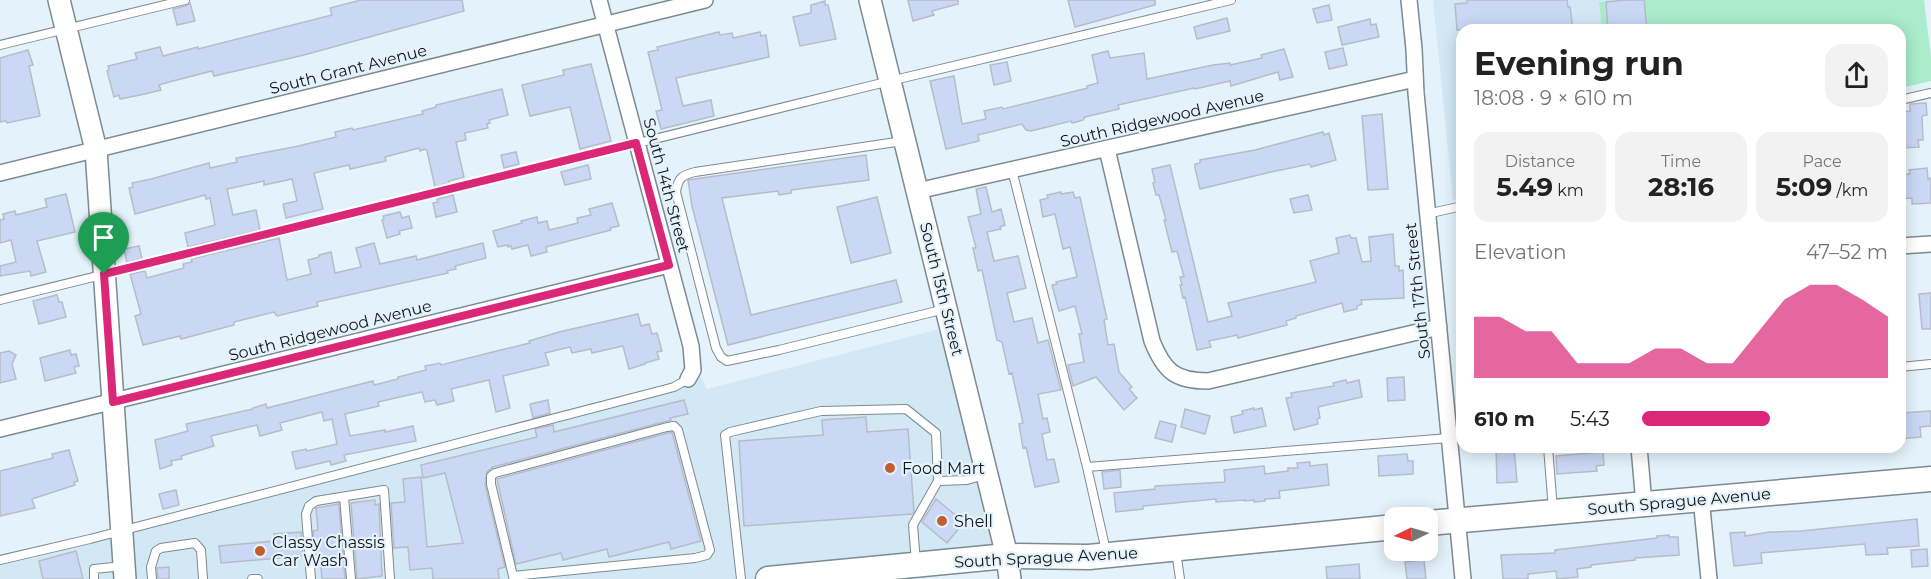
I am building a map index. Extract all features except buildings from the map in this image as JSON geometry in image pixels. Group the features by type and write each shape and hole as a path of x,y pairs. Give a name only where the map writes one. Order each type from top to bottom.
{"main road":[{"name":"South Sprague Avenue","path":"1438,523 1931,479"},
{"name":"South Sprague Avenue","path":"768,579 917,565 1009,567 1384,528"}],"street":[{"path":"59,0 96,150 125,572"},
{"name":"South 14th Street","path":"598,0 693,355 693,370 688,379"},
{"name":"South Grant Avenue","path":"0,173 705,0"},
{"name":"South 15th Street","path":"870,0 1009,567"},
{"name":"South 17th Street","path":"1409,0 1463,579"},
{"name":"South Ridgewood Avenue","path":"917,191 1415,79"},
{"path":"1107,149 1152,341 1161,360 1176,377 1208,381 1439,327"},
{"path":"1906,246 1931,244"},
{"name":"South Ridgewood Avenue","path":"0,429 669,265"},
{"path":"1640,453 1644,504"},
{"path":"1701,498 1709,579"}],"lane":[{"path":"0,45 185,0"},
{"path":"0,300 890,81 1231,0"},
{"path":"1906,99 1931,93"},
{"path":"905,141 695,172 683,175 677,181 676,192 716,348 721,357 727,361 946,309"},
{"path":"1012,170 1087,467 1107,556"},
{"path":"1428,214 1456,207"},
{"path":"1906,366 1931,364"},
{"path":"0,560 659,392 688,379"},
{"path":"741,579 725,435 821,411 906,410 936,433 938,481 913,525 917,565"},
{"path":"674,426 678,430 710,550 707,555 513,577 491,476 495,473 667,427 674,426"},
{"path":"1087,467 1449,438"},
{"path":"1549,453 1554,512"},
{"path":"938,481 967,480 986,474"},
{"path":"311,579 306,514 309,506 316,501 384,490 390,579"},
{"path":"344,497 351,579"},
{"path":"152,579 151,567 156,551 161,548 195,543 201,550 203,579"},
{"path":"1176,548 1180,579"},
{"path":"94,579 94,569 125,572"},
{"path":"252,579 258,579"}],"shaded area":[{"path":"1433,0 1620,0 1599,2 1601,24 1456,24 1456,199 1453,200"},
{"path":"951,326 1007,556 768,579 0,579 0,558 674,387 694,363 707,389"}],"green space":[{"path":"1620,0 1924,0 1931,57 1931,81 1906,87 1906,24 1601,24 1599,2"}],"place":[{"name":"Food Mart","path":"890,468"},
{"name":"Shell","path":"942,521"},
{"name":"Classy Chassis Car Wash","path":"260,551"}],"route":[{"path":"636,143 669,265 113,402 104,274 636,143"}]}
